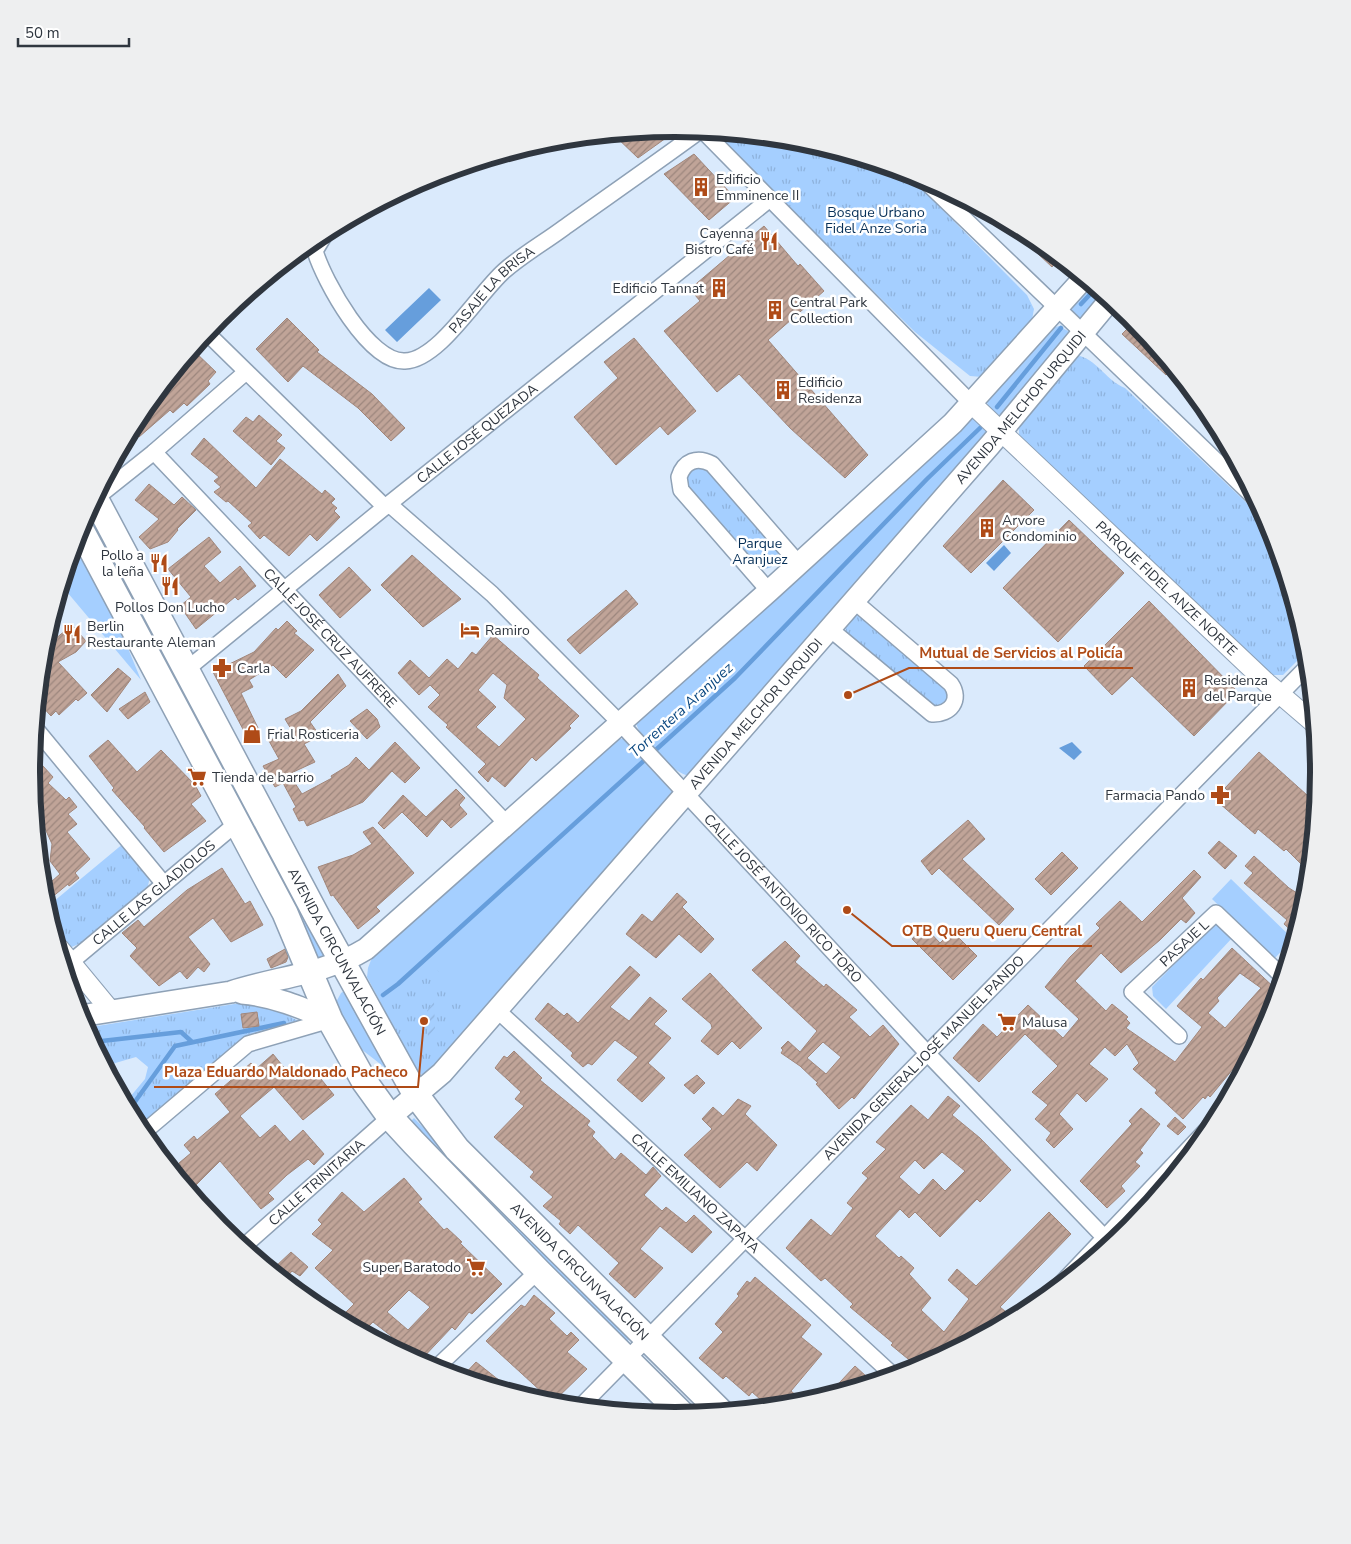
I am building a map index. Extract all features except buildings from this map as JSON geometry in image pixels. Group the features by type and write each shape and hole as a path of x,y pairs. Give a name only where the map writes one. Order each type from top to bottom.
{"highway":[{"name":"AVENIDA CIRCUNVALACIÓN","path":"99,506 342,961 416,1095 457,1149 715,1406"},
{"name":"AVENIDA CIRCUNVALACIÓN","path":"85,537 285,913 330,1020 352,1062 390,1117 538,1271 675,1408"}],"main road":[{"path":"88,1015 232,992 255,984 310,973 342,961 366,948 769,592 972,404 1080,282"},
{"name":"AVENIDA MELCHOR URQUIDI","path":"390,1117 442,1073 1001,432 1106,305"},
{"path":"232,992 268,996 330,1020"}],"street":[{"name":"PASAJE LA BRISA","path":"310,252 331,289 373,345 386,355 403,361 420,359 436,347 504,271 692,137"},
{"name":"PARQUE FIDEL ANZE NORTE","path":"710,138 972,404 1280,694 1309,719"},
{"path":"938,193 1243,486"},
{"name":"CALLE JOSÉ QUEZADA","path":"186,670 387,505 770,199"},
{"name":"CALLE JOSÉ ANTONIO RICO TORO","path":"212,338 246,372 387,505 492,594 651,756 928,1054 1104,1237"},
{"path":"107,490 154,452 246,372"},
{"name":"CALLE JOSÉ CRUZ AUFRERE","path":"154,452 506,823"},
{"path":"769,592 681,490 679,476 686,464 698,459 712,464 799,564"},
{"path":"830,629 932,714 945,713 950,708 956,697 955,690 951,684 854,601"},
{"name":"AVENIDA GENERAL JOSÉ MANUEL PANDO","path":"586,1401 648,1340 744,1238 928,1054 1303,671"},
{"path":"41,735 164,884"},
{"name":"CALLE LAS GLADIOLOS","path":"67,953 164,884 237,823"},
{"name":"PASAJE L","path":"1179,1036 1132,992 1216,913 1278,972"},
{"path":"69,960 111,1011"},
{"name":"CALLE EMILIANO ZAPATA","path":"497,1010 888,1371"},
{"path":"149,1128 248,1044 330,1020"},
{"name":"CALLE TRINITARIA","path":"248,1242 390,1117"},
{"path":"1097,1248 1104,1237 1114,1232"},
{"path":"442,1363 538,1271"}],"green space":[{"name":"Bosque Urbano Fidel Anze Soria","path":"718,138 758,142 840,158 880,170 917,184 1027,295 1034,309 1031,325 982,377 970,376 915,332"},
{"path":"1087,288 1102,301 1086,319 1080,318 1072,310 1074,302"},
{"path":"1059,326 1068,331 1070,336 1005,414 996,415 988,407 987,401 1053,328"},
{"path":"1080,356 1087,359 1113,381 1125,388 1254,510 1277,568 1299,648 1301,657 1283,675 1268,675 1019,435 1019,424 1075,357"},
{"path":"971,418 984,424 987,433 691,776 676,770 658,755 643,737 636,721"},
{"name":"Parque Aranjuez","path":"699,467 707,469 778,549 778,558 774,565 767,569 757,568 689,492 686,478 690,470"},
{"path":"94,517 328,954 315,959 89,527"},
{"path":"79,554 116,619 141,680 67,592"},
{"path":"854,616 862,616 949,691 951,698 937,710 847,634 845,627"},
{"path":"1306,688 1308,705 1304,697"},
{"path":"617,739 624,739 672,792 673,797 546,938 456,1043 418,1073 367,977 371,960"},
{"path":"124,843 150,876 148,886 79,944 69,948 64,943 53,902"},
{"path":"1231,879 1289,935 1286,947 1274,959 1212,899"},
{"path":"1214,924 1219,925 1233,937 1166,1009 1153,996 1152,987"},
{"path":"431,963 469,1007 453,1026 456,1043 424,1075 418,1073 380,1002"},
{"path":"347,989 397,1077 361,1049 351,1038 335,1004 341,993"},
{"path":"247,1002 261,1003 301,1022 249,1036 236,1043 145,1121 130,1097 145,1079 148,1067 136,1057 112,1064 94,1027"},
{"path":"434,1002 435,1028 428,1037 427,1011"},
{"path":"414,1118 630,1338 626,1343 409,1123"}],"shaded area":[{"path":"429,288 441,300 397,342 385,330"},
{"path":"1004,545 1011,553 994,571 986,563"},
{"path":"1072,742 1082,752 1074,760 1059,748"}],"waterway":[{"name":"Torrentera Aranjuez","path":"1081,304 1092,292"},
{"name":"Torrentera Aranjuez","path":"997,407 1061,328"},
{"name":"Torrentera Aranjuez","path":"383,995 398,984 735,678 927,479 980,428"},
{"name":"Torrentera Aranjuez","path":"134,1104 175,1046 284,1023"},
{"path":"100,1041 181,1032 191,1041"}],"place":[{"name":"Edificio Emminence II","path":"701,187"},
{"name":"Cayenna Bistro Café","path":"769,241"},
{"name":"Edificio Tannat","path":"719,288"},
{"name":"Central Park Collection","path":"775,310"},
{"name":"Edificio Residenza","path":"783,390"},
{"name":"Arvore Condominio","path":"987,528"},
{"name":"Pollo a la leña","path":"159,563"},
{"name":"Pollos Don Lucho","path":"170,586"},
{"name":"Ramiro","path":"470,630"},
{"name":"Berlin Restaurante Aleman","path":"72,634"},
{"name":"Carla","path":"222,668"},
{"name":"Residenza del Parque","path":"1189,688"},
{"name":"Mutual de Servicios al Policía","path":"848,695"},
{"name":"Frial Rosticeria","path":"252,734"},
{"name":"Tienda de barrio","path":"197,777"},
{"name":"Farmacia Pando","path":"1220,795"},
{"name":"OTB Queru Queru Central","path":"847,910"},
{"name":"Plaza Eduardo Maldonado Pacheco","path":"424,1021"},
{"name":"Malusa","path":"1007,1022"},
{"name":"Super Baratodo","path":"476,1267"}]}
